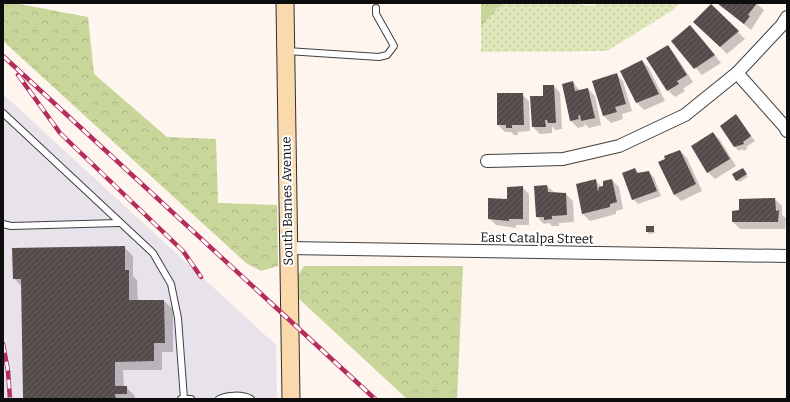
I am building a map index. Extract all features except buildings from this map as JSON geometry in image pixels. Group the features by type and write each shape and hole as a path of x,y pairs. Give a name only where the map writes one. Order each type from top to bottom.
{"street":[{"name":"South Barnes Avenue","path":"285,3 287,248 291,399"},
{"path":"487,161 563,159 619,146 685,115 737,73 782,25 787,17"},
{"path":"737,73 786,127 787,131"},
{"name":"East Catalpa Street","path":"287,248 787,256"}],"lane":[{"path":"285,51 379,57 387,55 394,46 376,14 376,8"},
{"path":"3,113 119,223 153,253 171,284 178,318 183,399 191,399"},
{"path":"3,224 11,226 119,223"},
{"path":"219,399 225,396 246,396 251,399"}],"shaded area":[{"path":"3,94 276,345 277,399 3,399"}],"green space":[{"path":"3,3 14,3 88,17 94,74 167,137 216,139 218,203 277,205 278,266 261,271 246,263 3,41"},
{"path":"481,3 503,3 481,26"},
{"path":"503,3 572,3 592,6 600,3 680,3 673,10 607,51 481,52 481,26"},
{"path":"304,266 463,266 457,399 407,399 298,298 298,275"}],"railway":[{"path":"3,56 375,399"},
{"path":"18,75 60,133 183,251 201,277"},
{"path":"3,344 8,371 10,399"}]}
